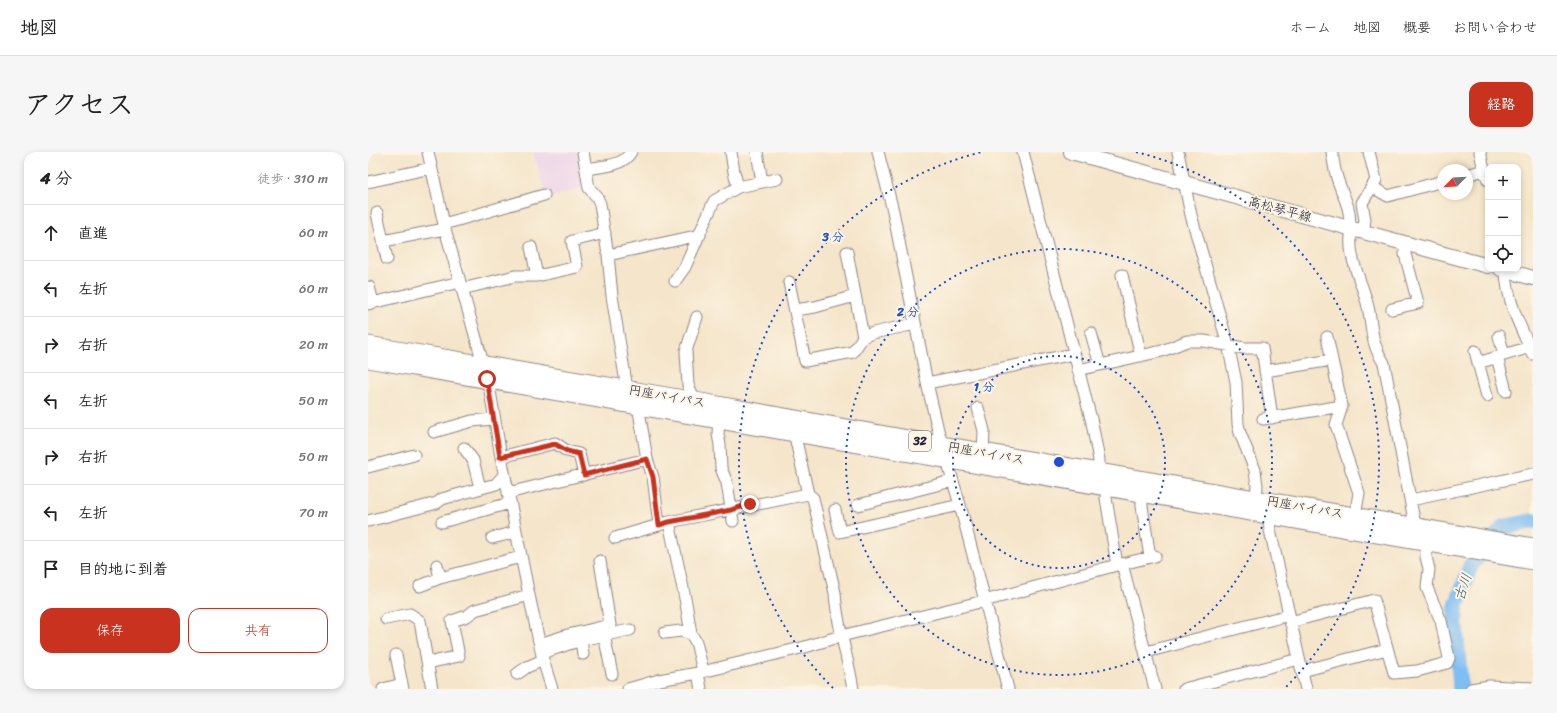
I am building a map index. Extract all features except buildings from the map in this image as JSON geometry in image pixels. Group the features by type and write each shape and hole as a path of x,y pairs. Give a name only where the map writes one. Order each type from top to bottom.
{"highway":[{"name":"円座バイパス","path":"368,345 638,405 794,432 944,452 983,452 1355,516 1422,537"},
{"name":"円座バイパス","path":"368,359 627,389 694,400 1107,487 1268,515 1498,548 1533,547"},
{"path":"1098,472 1107,487"},
{"path":"1256,499 1268,515"},
{"name":"円座バイパス","path":"1498,548 1533,561"}],"main road":[{"name":"高松琴平線","path":"1071,152 1485,265"},
{"path":"1511,272 1533,278"}],"street":[{"path":"428,152 444,226 485,372 500,457 529,595 552,689"},
{"path":"583,152 589,188 597,197 600,204 608,255 612,296 627,389"},
{"path":"586,169 620,163 627,158 631,152"},
{"path":"731,152 738,187"},
{"path":"757,152 762,182"},
{"path":"878,152 893,211 927,383 944,452 960,505 1008,689"},
{"path":"1023,152 1092,423 1099,460 1098,472"},
{"path":"1178,152 1191,215 1228,346 1236,382 1238,424 1240,433 1255,470 1257,486 1256,499"},
{"path":"1332,152 1336,175 1355,229"},
{"path":"1480,152 1485,171"},
{"path":"1146,652 1374,600 1394,673 1417,671 1447,663 1449,658 1444,629 1427,588 1429,570 1422,537 1414,520 1384,363 1372,338 1368,306 1351,251 1350,239 1355,229 1365,220 1362,203 1376,180 1373,153"},
{"path":"368,182 431,168"},
{"path":"1473,175 1485,175"},
{"path":"675,281 685,267 714,201 738,187 777,179"},
{"path":"1372,188 1388,196 1437,183"},
{"path":"383,241 444,226 544,195"},
{"path":"377,213 387,259"},
{"path":"369,287 370,303 461,285 515,276 537,276 577,267 572,241 605,233"},
{"path":"608,255 700,235"},
{"path":"1392,310 1418,303 1405,254 1405,243"},
{"path":"532,247 537,276"},
{"path":"847,252 863,337"},
{"path":"1478,363 1501,356 1531,351 1510,301 1505,272"},
{"path":"1122,275 1141,356"},
{"path":"789,282 805,361 853,352 863,337 873,333 916,324"},
{"path":"795,310 815,307 855,296"},
{"path":"694,400 688,385 686,351 697,317"},
{"path":"1092,333 1100,365"},
{"path":"1499,336 1506,391"},
{"path":"1327,337 1342,406 1336,425 1359,493 1355,516"},
{"path":"1078,370 1162,351 1187,341 1204,341 1228,346 1262,348 1265,371 1267,419 1342,406"},
{"path":"1475,351 1486,396"},
{"path":"927,383 1074,354"},
{"path":"1265,371 1332,360"},
{"path":"638,405 647,459 686,603 690,634 696,642 701,689"},
{"path":"978,408 984,431 983,452"},
{"path":"434,432 472,421 494,419"},
{"path":"719,419 718,434 721,468 727,483 732,515"},
{"path":"794,432 808,494 813,498 835,593 841,636 848,660 853,689"},
{"path":"500,457 555,444 567,451 579,454 584,475"},
{"path":"464,448 473,460 480,488"},
{"path":"368,467 414,455"},
{"path":"442,522 509,498 584,475 647,459"},
{"path":"1411,500 1533,474"},
{"path":"368,521 437,503 442,499 496,484 504,475"},
{"path":"858,505 952,481"},
{"path":"1107,487 1106,498 1119,565 1146,652 1155,689"},
{"path":"628,689 659,680 700,672 791,650 1153,557 1142,506 1142,493"},
{"path":"615,538 664,523 732,515 750,504 808,494"},
{"path":"835,510 840,532 960,505"},
{"path":"1268,515 1270,530 1306,689"},
{"path":"492,538 516,532"},
{"path":"420,586 440,578 521,557"},
{"path":"517,674 527,667 542,652 568,635 610,625 600,560"},
{"path":"437,565 440,578"},
{"path":"428,664 459,656 452,621 467,616 475,610 529,595"},
{"path":"386,619 410,614 420,621 432,689"},
{"path":"542,652 581,640 630,630"},
{"path":"665,633 681,631 690,634"},
{"path":"604,635 612,674"},
{"path":"581,640 584,654"},
{"path":"1302,671 1387,648"},
{"path":"383,689 402,686 396,655"},
{"path":"1184,689 1299,659"},
{"path":"1471,689 1489,686 1533,688"}],"shaded area":[{"path":"533,152 580,152 586,187 547,198"}],"waterway":[{"name":"古川","path":"1460,689 1455,622 1456,607 1471,565 1504,527 1533,521"}],"route":[{"path":"487,379 500,457 555,444 567,451 579,454 584,475 647,459 653,477 659,525 731,510 750,504"}]}
